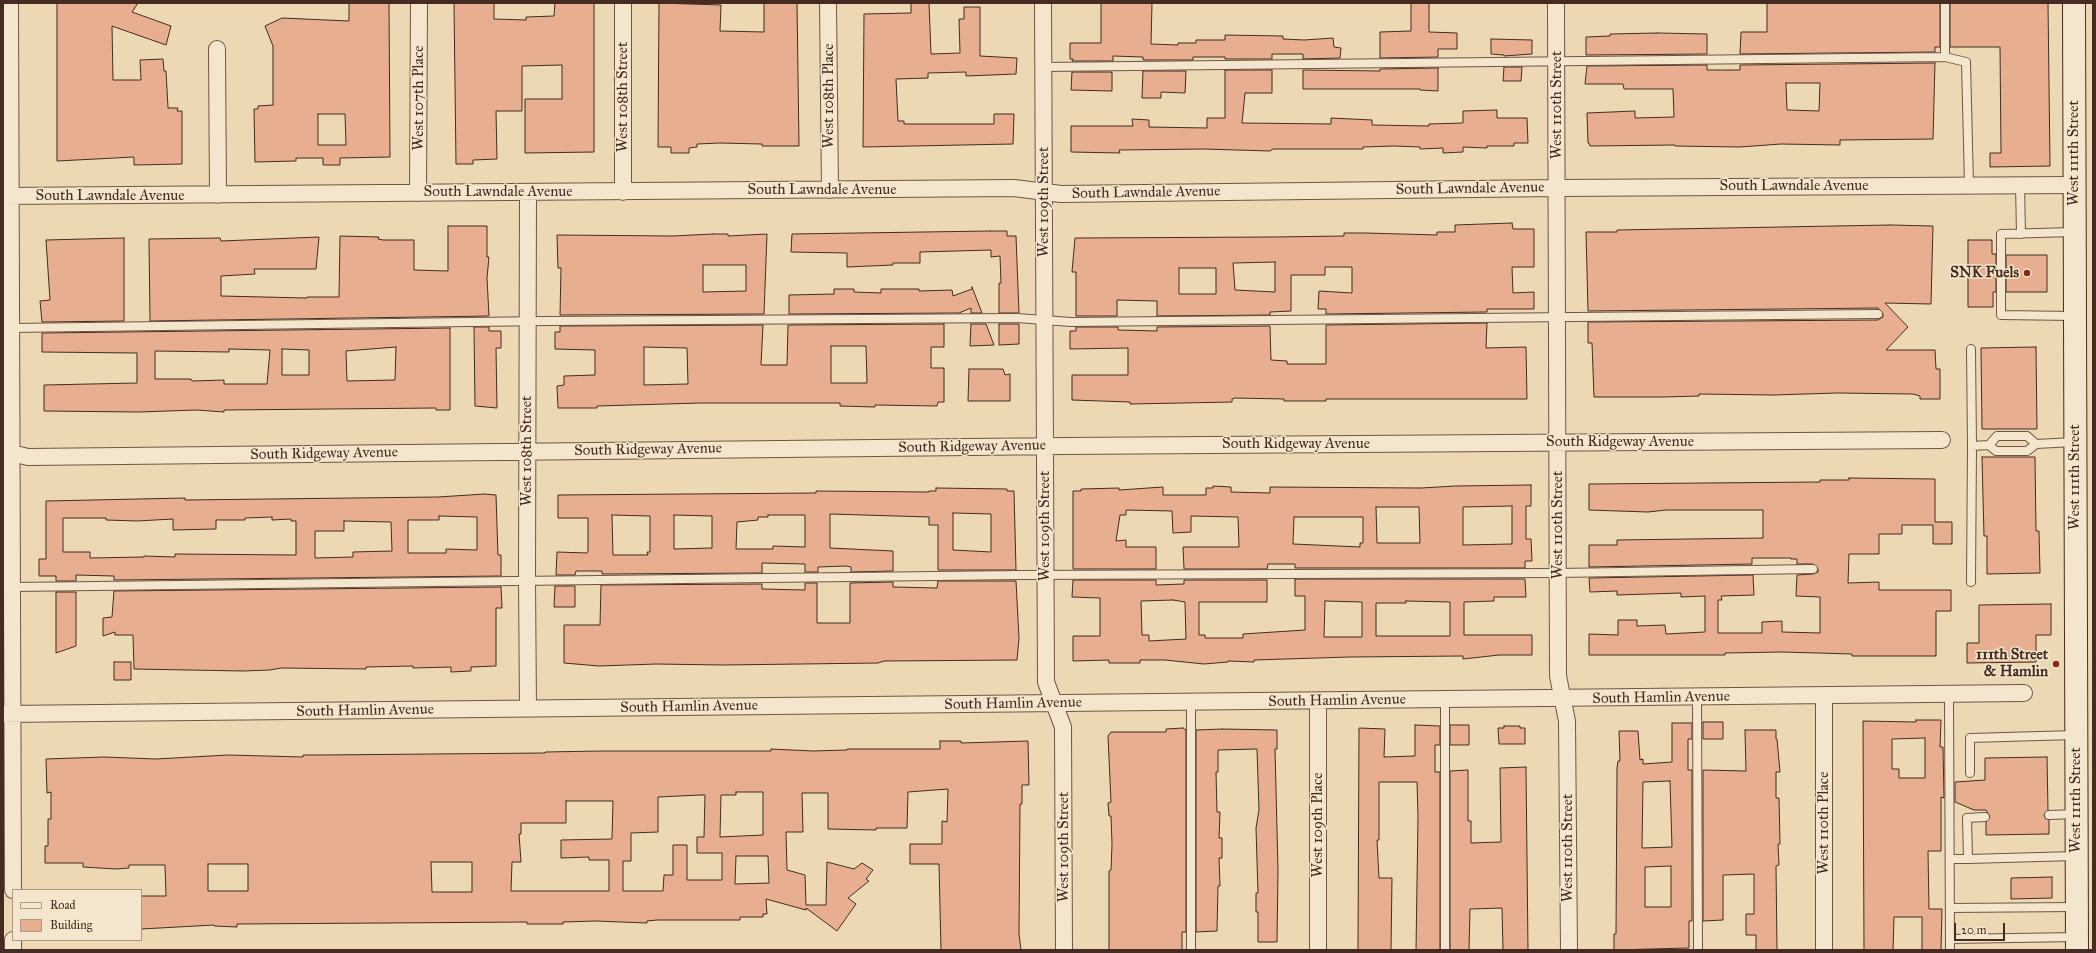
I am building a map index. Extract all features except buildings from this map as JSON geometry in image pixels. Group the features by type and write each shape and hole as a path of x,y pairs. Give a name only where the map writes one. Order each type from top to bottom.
{"main road":[{"name":"West 111th Street","path":"2074,3 2076,943"}],"street":[{"path":"10,3 7,196 11,328 7,451 12,587 8,714 13,889"},
{"name":"West 107th Place","path":"418,193 419,3"},
{"name":"West 108th Street","path":"623,3 623,192"},
{"name":"West 108th Place","path":"828,3 830,190"},
{"name":"West 109th Street","path":"1043,3 1046,682 1063,727 1064,950"},
{"name":"West 110th Street","path":"1556,3 1558,676 1567,721 1569,950"},
{"path":"217,49 218,195"},
{"name":"South Lawndale Avenue","path":"7,196 1014,188 1061,194 1557,188 2075,185"},
{"name":"West 108th Street","path":"528,192 528,709"},
{"name":"South Ridgeway Avenue","path":"7,451 28,457 1045,446 1942,440"},
{"name":"South Hamlin Avenue","path":"8,714 2024,694"},
{"name":"West 110th Place","path":"1824,696 1824,950"},
{"name":"West 109th Place","path":"1318,701 1318,950"}],"lane":[{"path":"1944,3 1945,57"},
{"path":"1043,67 1945,57 1966,62 1969,185"},
{"path":"2020,185 2021,234"},
{"path":"2075,232 2001,234 2001,315 2075,316"},
{"path":"11,328 528,321 1017,318 1071,322 1878,314"},
{"path":"1971,349 1972,582"},
{"path":"1988,445 1997,436 2027,436 2036,444"},
{"path":"1972,446 1988,445 1996,451 2027,451 2036,444 2075,442"},
{"path":"12,587 527,580 1045,575 1558,573 1813,569"},
{"path":"1949,694 1950,950"},
{"path":"1697,697 1698,950"},
{"path":"1445,700 1445,950"},
{"path":"1190,950 1191,702"},
{"path":"1970,773 1970,738 2076,735"},
{"path":"2049,815 2076,814"},
{"path":"1968,859 1967,818 1985,817"},
{"path":"1950,859 2076,856"},
{"path":"1950,908 2076,907"},
{"path":"1950,939 2076,943"}],"place":[{"name":"SNK Fuels","path":"2027,273"},
{"name":"111th Street & Hamlin","path":"2056,664"}]}
